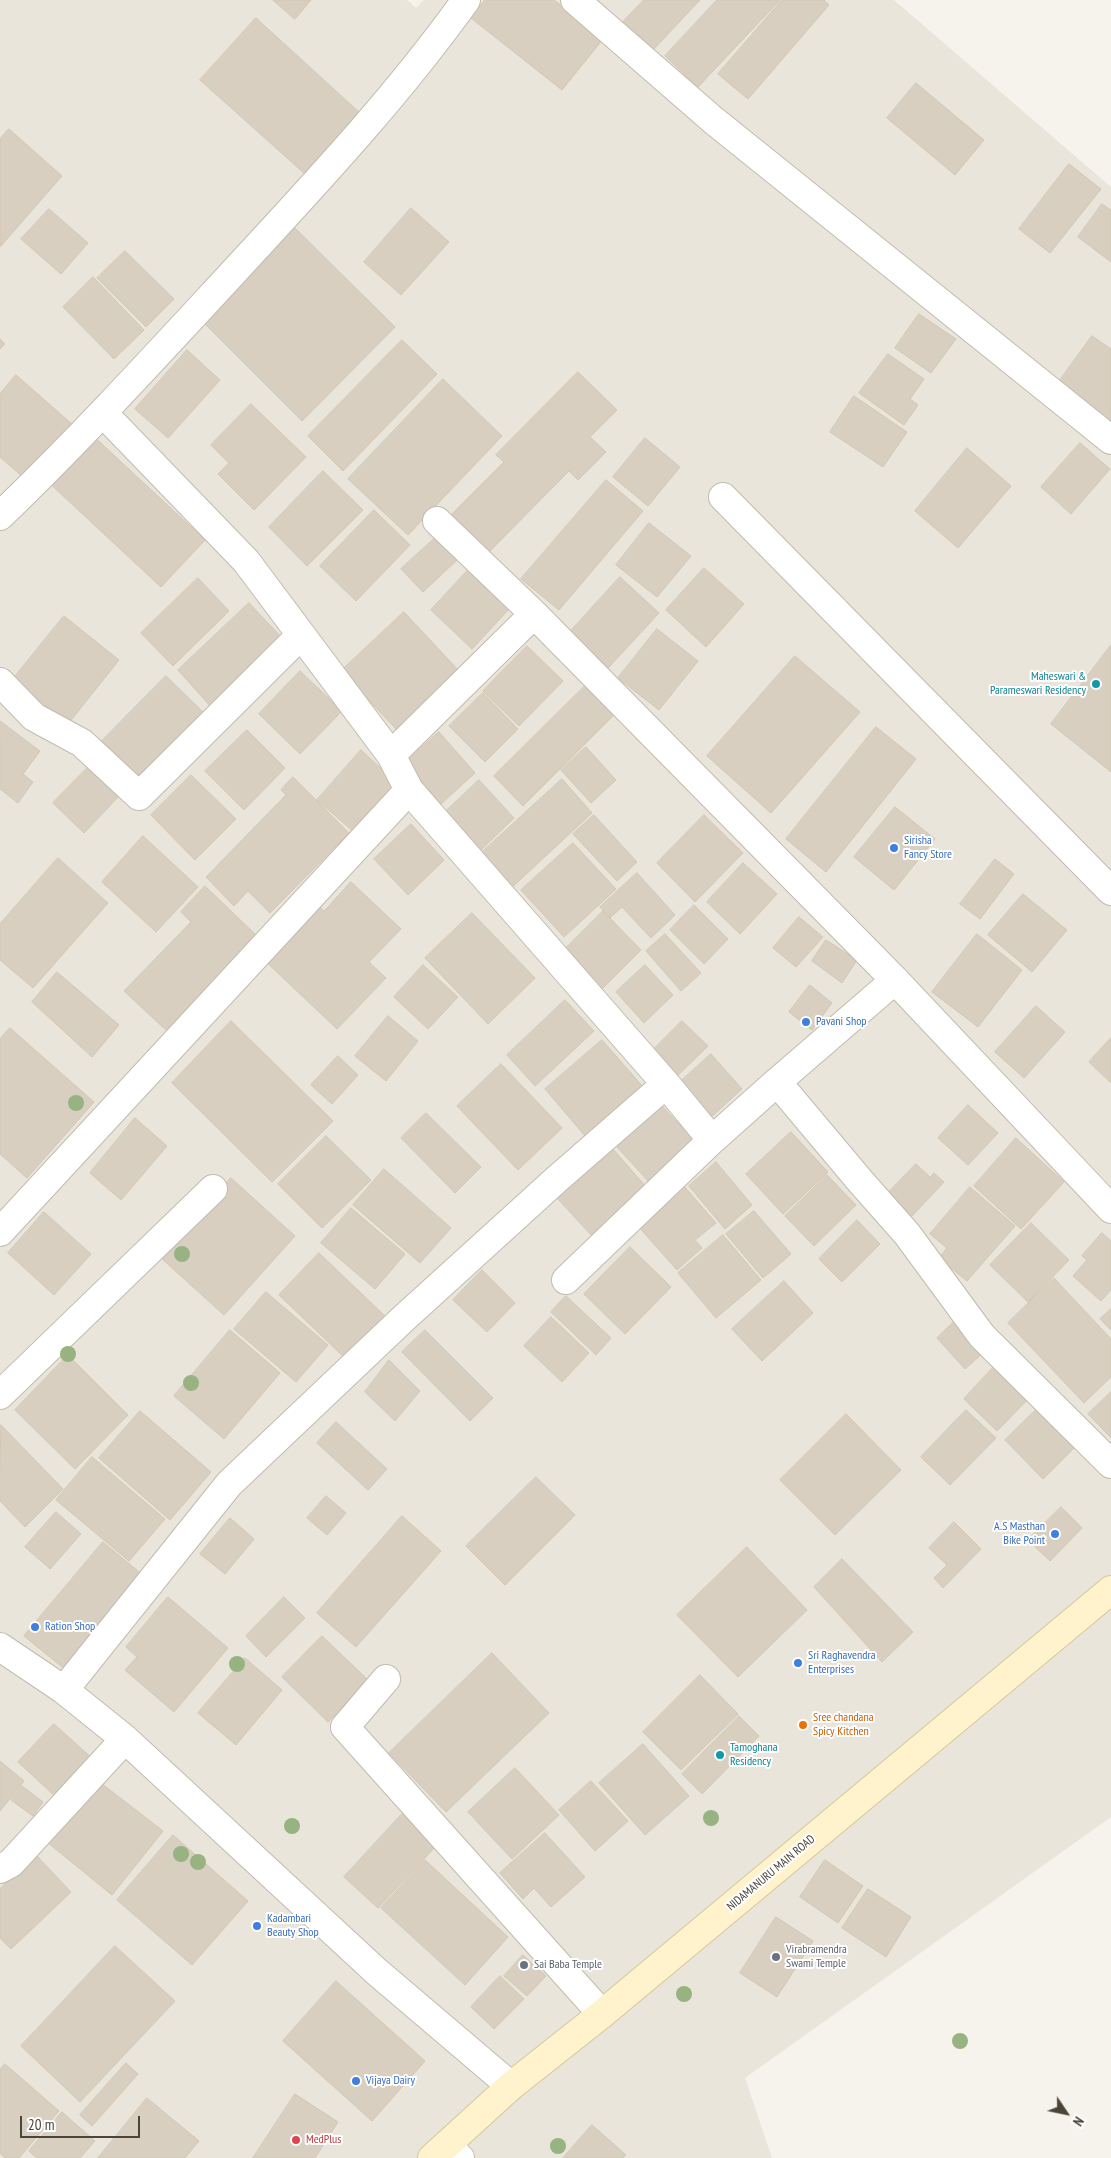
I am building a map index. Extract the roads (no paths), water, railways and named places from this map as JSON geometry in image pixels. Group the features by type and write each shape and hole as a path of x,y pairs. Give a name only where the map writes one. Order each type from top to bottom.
{"main road":[{"name":"NIDAMANURU MAIN ROAD","path":"446,2154 511,2086 602,2014 1111,1590"}],"street":[{"path":"0,516 103,413 318,180 434,44 466,0"},
{"path":"575,0 713,120 1111,440"},
{"path":"103,413 246,561 391,755 409,790 666,1084 712,1140"},
{"path":"722,496 1111,891"},
{"path":"437,521 534,614 895,980 1111,1209"},
{"path":"391,755 534,614"},
{"path":"0,682 34,717 82,743 139,796 301,635"},
{"path":"0,1232 409,790"},
{"path":"566,1280 712,1140 895,980"},
{"path":"777,1082 860,1182 907,1234 982,1336 1111,1464"},
{"path":"64,1690 229,1484 404,1318 557,1179 666,1084"},
{"path":"0,1395 212,1190"},
{"path":"0,1648 64,1690 125,1738 378,1972 511,2086"},
{"path":"386,1679 344,1727 602,2014"},
{"path":"0,1869 11,1863 125,1738"}],"place":[{"name":"Maheswari & Parameswari Residency","path":"1096,684"},
{"name":"Sirisha Fancy Store","path":"894,848"},
{"name":"Pavani Shop","path":"806,1022"},
{"name":"A.S Masthan Bike Point","path":"1055,1534"},
{"name":"Ration Shop","path":"35,1627"},
{"name":"Sri Raghavendra Enterprises","path":"798,1663"},
{"name":"Sree chandana Spicy Kitchen","path":"803,1725"},
{"name":"Tamoghana Residency","path":"720,1755"},
{"name":"Kadambari Beauty Shop","path":"257,1926"},
{"name":"Virabramendra Swami Temple","path":"776,1957"},
{"name":"Sai Baba Temple","path":"524,1965"},
{"name":"Vijaya Dairy","path":"356,2081"},
{"name":"MedPlus","path":"296,2140"}]}
